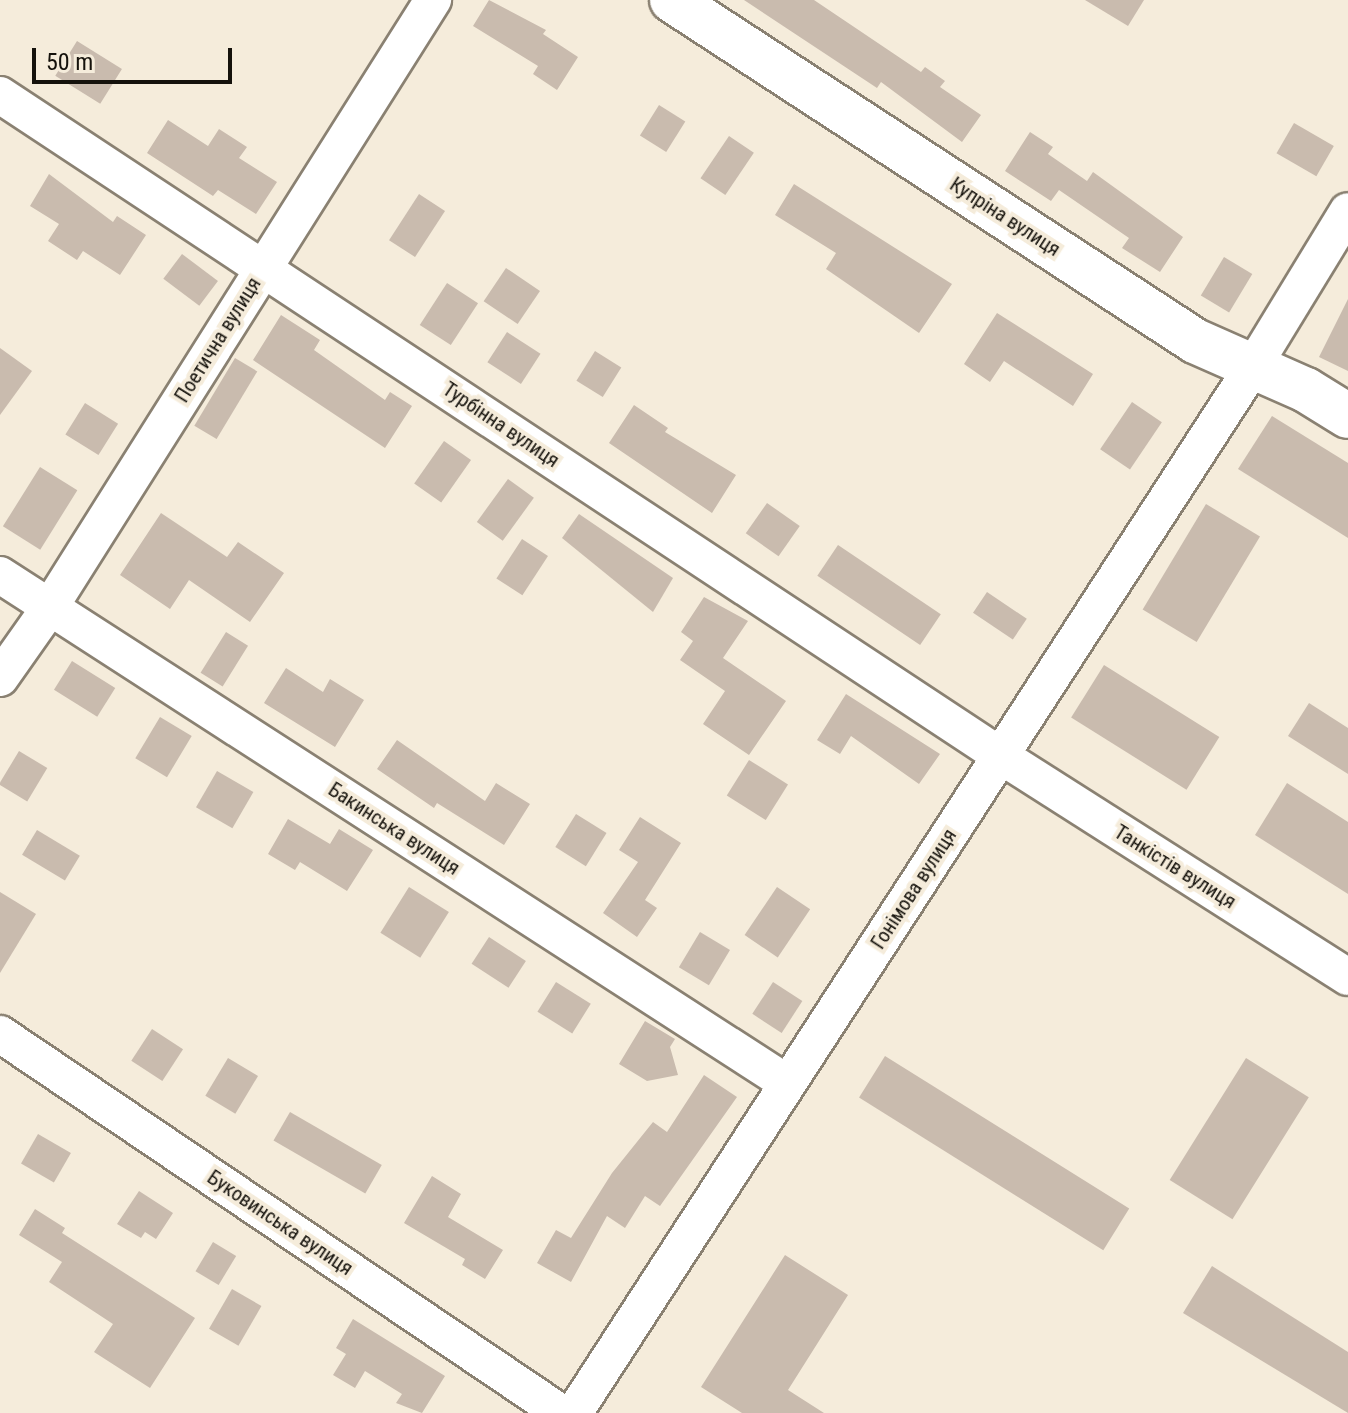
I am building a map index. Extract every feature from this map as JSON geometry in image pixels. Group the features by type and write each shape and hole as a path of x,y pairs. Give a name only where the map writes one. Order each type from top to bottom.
{"main road":[{"name":"Купріна вулиця","path":"672,0 1195,341 1254,365 1348,416"}],"street":[{"name":"Поетична вулиця","path":"0,678 50,607 433,0"},
{"name":"Турбінна вулиця","path":"0,95 1001,756"},
{"name":"Гонімова вулиця","path":"574,1413 1254,365 1348,211"},
{"name":"Бакинська вулиця","path":"0,575 787,1083"},
{"name":"Танкістів вулиця","path":"1001,756 1348,977"},
{"name":"Буковинська вулиця","path":"0,1034 561,1413"}],"building":[{"path":"489,0 546,30 543,34 578,57 557,90 533,74 538,66 473,26"},
{"path":"744,0 814,0 921,72 925,67 945,81 940,87 981,115 962,142 881,82 877,88"},
{"path":"1085,0 1144,0 1128,26"},
{"path":"77,41 122,69 100,104 55,76"},
{"path":"659,105 685,121 666,152 640,136"},
{"path":"168,120 208,146 219,129 247,147 239,158 277,182 256,214 218,190 213,196 147,153"},
{"path":"1294,123 1334,146 1316,176 1276,153"},
{"path":"1030,132 1053,147 1048,154 1087,181 1093,172 1183,237 1160,272 1122,248 1129,238 1059,190 1051,201 1005,171"},
{"path":"729,136 754,153 725,195 700,178"},
{"path":"49,174 113,222 117,216 146,235 120,275 83,251 77,260 48,241 59,224 30,206"},
{"path":"794,184 952,284 919,333 826,269 836,253 775,215"},
{"path":"419,194 445,211 415,257 389,240"},
{"path":"182,254 218,281 199,306 163,279"},
{"path":"1224,257 1252,274 1229,313 1201,296"},
{"path":"506,268 540,291 518,324 484,301"},
{"path":"447,283 478,303 451,345 420,325"},
{"path":"1348,299 1348,371 1319,357"},
{"path":"997,313 1093,374 1073,406 1004,361 990,382 964,364"},
{"path":"281,315 320,340 314,350 385,400 390,392 412,406 385,448 253,360"},
{"path":"507,332 541,354 521,384 487,362"},
{"path":"0,348 32,371 0,415"},
{"path":"595,351 621,367 603,397 576,381"},
{"path":"235,358 257,371 217,439 194,426"},
{"path":"1132,402 1162,422 1130,469 1100,449"},
{"path":"85,403 118,424 98,455 65,434"},
{"path":"634,405 668,428 665,432 736,475 712,513 609,443"},
{"path":"1272,416 1348,463 1348,538 1238,469"},
{"path":"444,441 471,460 441,503 414,484"},
{"path":"40,467 77,490 40,550 3,526"},
{"path":"508,479 534,498 503,541 477,522"},
{"path":"767,503 800,526 779,556 746,533"},
{"path":"1206,504 1260,536 1197,642 1143,609"},
{"path":"161,513 227,557 238,542 284,573 250,622 189,580 170,609 120,575"},
{"path":"579,514 673,578 653,612 562,538"},
{"path":"522,539 548,556 522,595 496,578"},
{"path":"838,545 941,614 920,645 817,576"},
{"path":"987,592 1027,619 1013,640 973,613"},
{"path":"704,597 748,621 723,658 786,701 749,755 703,724 725,691 680,660 693,641 681,632"},
{"path":"226,632 248,646 223,686 201,673"},
{"path":"72,661 115,688 97,717 54,690"},
{"path":"1104,665 1219,737 1186,790 1071,718"},
{"path":"286,668 323,692 330,679 364,700 335,747 264,703"},
{"path":"846,694 940,754 919,784 851,736 840,754 817,740"},
{"path":"1309,703 1348,728 1348,774 1288,736"},
{"path":"160,717 192,736 167,777 135,758"},
{"path":"397,740 485,801 496,783 530,804 504,845 437,803 434,808 377,769"},
{"path":"19,751 47,768 27,801 0,785"},
{"path":"749,760 788,784 766,820 727,796"},
{"path":"217,771 253,792 232,828 196,807"},
{"path":"1287,783 1348,822 1348,894 1255,835"},
{"path":"576,814 607,833 586,866 555,847"},
{"path":"640,817 681,843 645,900 657,908 637,937 603,913 638,862 619,850"},
{"path":"288,819 330,844 339,829 373,850 347,891 300,862 295,870 268,854"},
{"path":"37,830 80,856 65,881 22,855"},
{"path":"409,887 449,912 420,958 380,933"},
{"path":"777,887 810,909 778,957 745,935"},
{"path":"0,892 36,914 0,973"},
{"path":"700,932 730,950 709,985 679,967"},
{"path":"489,937 526,961 508,988 472,964"},
{"path":"556,982 591,1004 572,1033 537,1012"},
{"path":"773,982 802,1001 782,1033 752,1014"},
{"path":"645,1021 675,1039 670,1047 678,1075 647,1081 619,1064"},
{"path":"152,1029 183,1049 162,1081 131,1061"},
{"path":"885,1056 1129,1209 1103,1250 859,1098"},
{"path":"228,1058 258,1076 235,1114 205,1096"},
{"path":"1246,1058 1309,1097 1232,1219 1170,1180"},
{"path":"704,1075 737,1097 660,1206 645,1196 625,1228 607,1216 571,1282 537,1263 556,1230 571,1238 612,1173 653,1122 667,1132"},
{"path":"290,1112 382,1165 365,1194 273,1141"},
{"path":"38,1134 71,1153 54,1182 21,1163"},
{"path":"432,1176 461,1194 448,1217 503,1250 485,1279 462,1265 465,1259 404,1223"},
{"path":"139,1191 173,1213 156,1239 145,1232 141,1238 117,1224"},
{"path":"35,1209 65,1228 62,1233 195,1318 150,1388 94,1352 113,1324 49,1282 62,1262 19,1235"},
{"path":"213,1242 236,1256 219,1285 195,1271"},
{"path":"785,1255 848,1295 788,1390 824,1413 742,1413 701,1387"},
{"path":"1212,1266 1348,1352 1348,1413 1183,1313"},
{"path":"232,1289 261,1306 238,1346 209,1329"},
{"path":"353,1319 445,1376 422,1413 396,1403 402,1394 365,1371 355,1388 333,1375 346,1354 336,1348"}]}
